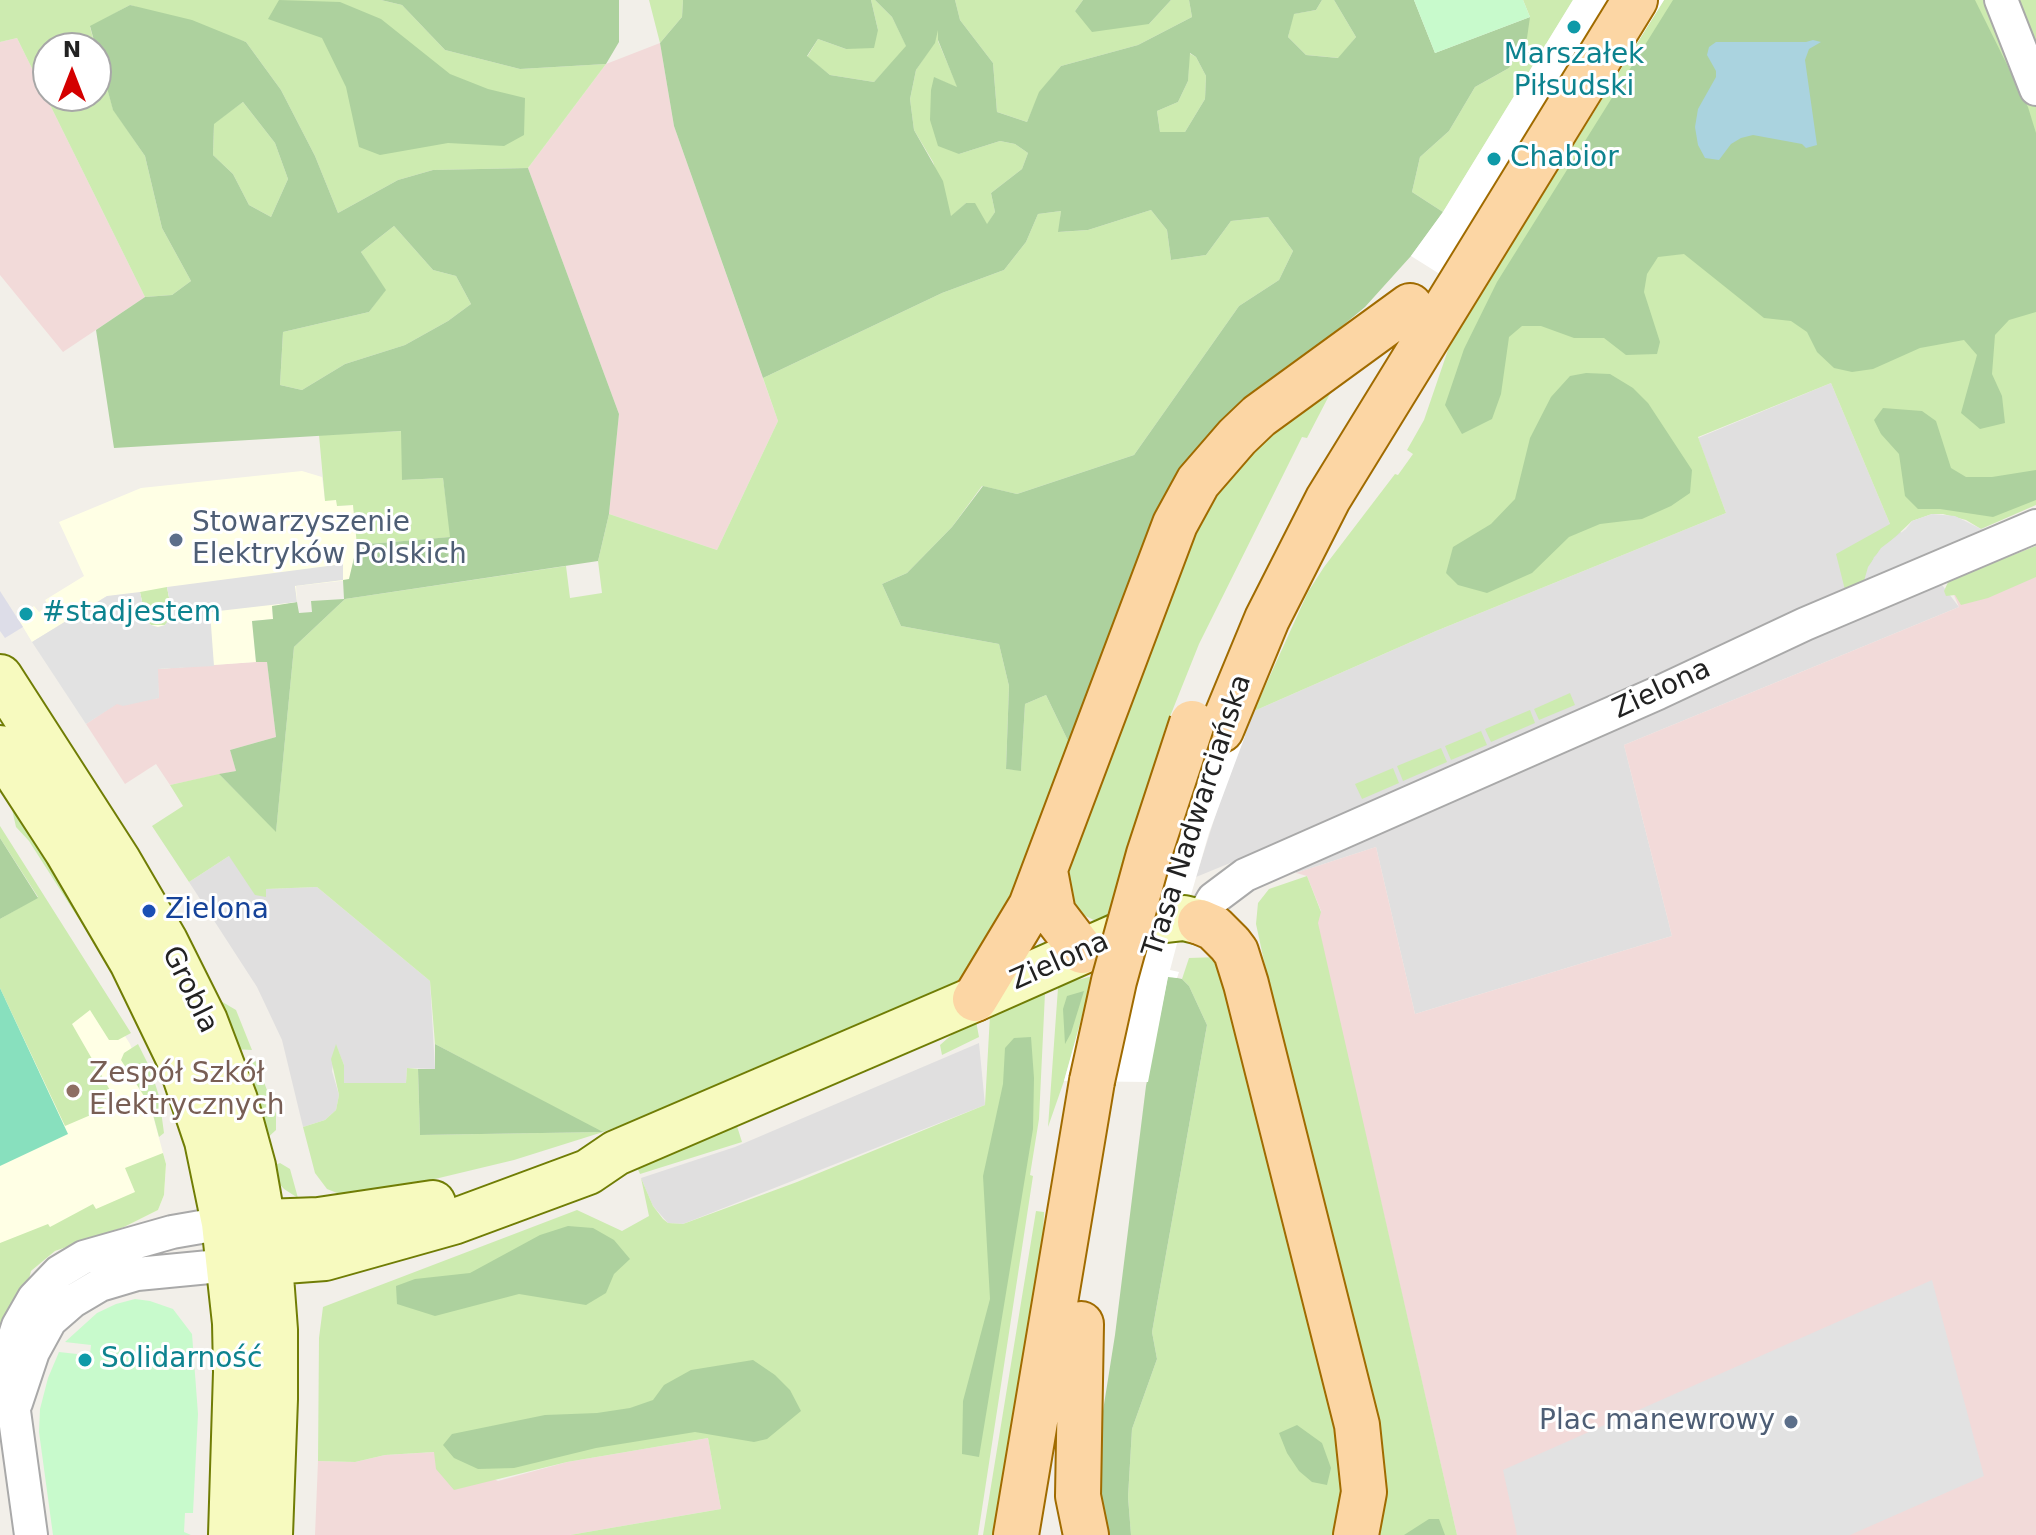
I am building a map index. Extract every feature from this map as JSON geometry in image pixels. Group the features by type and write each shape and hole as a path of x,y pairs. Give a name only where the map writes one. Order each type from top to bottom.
{"main road":[{"name":"Trasa Nadwarciańska","path":"1206,727 1267,619 1445,277 1600,0"},
{"name":"Trasa Nadwarciańska","path":"1016,1535 1107,1081 1141,991 1175,866 1206,727 1240,615 1308,475 1410,306 1445,277 1635,0"},
{"path":"975,999 1022,923 1045,871 1175,524 1198,482 1259,416 1410,306"},
{"name":"Grobla","path":"0,677 119,862 186,980 223,1064 251,1155 236,1372 231,1535"},
{"name":"Grobla","path":"0,748 87,884 164,1025 247,1243 275,1330 270,1535"},
{"path":"1045,871 1053,913 1082,951"},
{"name":"Zielona","path":"247,1243 325,1258 418,1233 588,1172 616,1153 1149,922 1184,918 1200,922"},
{"path":"1200,922 1223,936 1236,952 1250,1000 1357,1425 1363,1458 1364,1492 1356,1535"},
{"name":"Trasa Nadwarciańska","path":"1046,1535 1081,1324 1107,1081"},
{"path":"1081,1324 1078,1496 1086,1535"}],"street":[{"path":"2001,0 2036,89"},
{"name":"Zielona","path":"1200,922 1213,899 1245,875 1658,693 1805,624 2036,526"},
{"path":"31,1535 14,1409 33,1352 50,1321 73,1301 100,1285 247,1243"}],"shaded area":[{"path":"17,38 32,68 32,112 54,112 145,297 63,352 0,275 0,42"},
{"path":"660,43 674,126 778,421 717,550 609,514 619,414 528,168 606,64"},
{"path":"1831,383 1890,524 1902,533 1959,607 1624,745 1672,936 1415,1014 1376,847 1296,873 1284,841 1196,877 1254,711 1436,631 1726,513 1698,438"},
{"path":"302,471 322,477 325,500 336,500 338,506 353,505 357,545 349,580 296,586 297,602 272,606 273,619 252,621 256,662 157,669 107,596 32,642 17,617 34,606 39,612 48,605 45,600 84,576 59,522 141,488"},
{"path":"1932,514 1955,516 1981,529 1985,528 1862,588 1868,567 1881,548 1912,521"},
{"path":"2036,546 2036,1535 1457,1535 1317,923 1321,911 1307,876 1296,873 1376,847 1415,1014 1672,936 1624,745 1959,607 1948,581"},
{"path":"343,564 343,580 295,586 297,602 210,612 214,666 158,669 159,698 123,706 117,704 86,724 32,642 107,596 140,592 146,620 158,627 165,625 172,614 167,587"},
{"path":"0,591 23,627 5,638 0,631"},
{"path":"267,661 276,737 230,750 236,771 170,785 156,764 125,784 86,724 117,703 159,698 157,669"},
{"path":"229,856 266,889 317,887 430,981 435,1069 407,1068 406,1083 344,1083 344,1065 336,1045 332,1071 339,1095 336,1110 325,1120 303,1127 282,1040 257,987 189,882"},
{"name":"Zespół Szkół Elektrycznych","path":"38,898 130,1044 142,1075 166,1164 164,1195 158,1210 124,1227 55,1251 31,1271 0,1286 0,919"},
{"path":"979,1043 985,1105 683,1224 668,1223 653,1206 641,1178 735,1147"},
{"name":"Plac manewrowy","path":"1932,1280 1984,1476 1850,1535 1517,1535 1503,1470"},
{"path":"708,1438 721,1509 570,1535 315,1535 318,1461 355,1462 385,1455 435,1452 498,1481 567,1462"}],"green space":[{"path":"0,0 381,0 402,5 445,50 520,69 606,64 528,168 433,170 398,180 338,213 315,156 281,90 246,42 130,5 90,27 91,32 32,32 32,68 17,38 0,42"},
{"path":"279,0 340,2 381,19 450,74 488,89 525,98 524,135 504,146 448,143 380,155 359,147 346,87 322,38 268,19"},
{"path":"381,0 619,0 619,42 606,64 520,69 445,50 402,5"},
{"path":"649,0 683,0 682,17 660,43"},
{"path":"683,0 871,0 878,30 874,48 846,49 818,39 807,56 830,75 874,82 906,46 892,17 875,0 955,0 960,20 993,63 997,112 1027,122 1039,92 1061,66 1138,45 1192,17 1189,0 1322,0 1316,10 1294,14 1288,37 1306,55 1338,58 1356,37 1334,0 1414,0 1435,53 1530,17 1527,38 1509,68 1475,87 1449,131 1420,157 1412,192 1443,212 1411,256 1365,307 1299,362 1236,408 1071,747 1046,695 1025,704 1021,771 1006,769 1009,686 999,644 901,626 882,584 907,573 952,527 983,486 1017,494 1134,455 1239,306 1279,280 1293,251 1268,217 1231,221 1206,255 1171,260 1167,230 1151,210 1088,230 1058,232 1061,211 1038,214 1026,242 1004,270 942,293 763,378 674,126 660,43 682,17","holes":["938,30 938,40 957,87 934,77 930,120 938,146 959,154 1000,141 1015,144 1028,153 1022,169 991,193 995,212 987,224 975,203 966,203 951,216 943,181 914,130 910,99 916,70 935,43","1190,53 1196,57 1206,76 1205,99 1185,132 1160,132 1157,111 1178,102 1188,81"]},
{"path":"871,0 875,0 892,17 907,47 874,82 830,75 807,57 818,39 846,49 878,30"},
{"path":"955,0 1083,0 1075,11 1149,24 1171,0 1189,0 1192,17 1138,45 1061,66 1040,92 1027,122 997,112 993,63 960,20"},
{"path":"1083,0 1171,0 1149,24 1092,32 1075,11"},
{"path":"1322,0 1334,0 1356,37 1339,58 1306,55 1288,37 1293,14 1316,10"},
{"path":"1414,0 1523,0 1530,17 1435,53"},
{"path":"1523,0 1573,0 1443,212 1412,192 1420,157 1449,131 1475,87 1509,68 1530,17"},
{"path":"1664,0 2036,0 2036,505 1981,529 1966,520 1943,514 1932,514 1912,521 1874,557 1862,588 1846,594 1836,554 1890,524 1831,383 1698,437 1726,513 1436,631 1254,711 1308,592 1324,567 1413,454 1407,450 1424,420 1448,350 1461,325"},
{"path":"1673,0 1975,0 2028,107 2036,133 2036,312 2009,320 1995,335 1992,374 2002,396 2005,423 1980,429 1961,413 1977,355 1964,340 1920,348 1873,369 1852,372 1834,368 1817,352 1807,332 1791,321 1764,318 1684,254 1658,257 1647,274 1644,292 1660,342 1657,354 1626,355 1604,338 1574,338 1541,326 1522,326 1509,337 1501,394 1492,419 1462,434 1445,405 1464,349 1497,282"},
{"path":"130,5 192,20 246,42 281,90 315,156 338,213 398,180 433,170 528,168 619,414 609,514 598,561 345,599 294,647 276,832 219,774 236,771 230,750 276,737 267,662 256,662 252,621 273,619 272,606 297,602 299,613 312,612 311,601 344,599 343,580 349,579 357,545 450,537 443,478 402,480 401,431 114,448 96,330 145,297 172,295 191,281 162,228 145,156 113,110 112,32 92,32 90,26","holes":["243,102 275,143 288,179 271,217 249,205 233,174 213,155 214,124","394,226 433,270 456,276 471,304 405,345 345,364 302,390 280,385 283,332 369,312 386,290 361,252"]},
{"path":"938,25 938,41 958,88 935,78 959,154 1000,141 1015,144 1028,153 1022,169 991,193 995,212 987,225 966,203 951,217 933,162 914,130 910,99 916,70 934,43"},
{"path":"1189,53 1196,57 1206,76 1205,99 1185,132 1160,132 1157,111 1178,102 1188,81"},
{"path":"243,102 275,143 288,179 271,217 249,205 233,174 213,155 214,123"},
{"path":"112,105 145,156 162,228 191,281 172,295 145,297 54,112 112,112"},
{"path":"1151,210 1167,230 1171,260 1206,255 1231,221 1268,217 1293,251 1279,280 1239,306 1134,455 1017,494 982,486 952,527 907,573 882,584 901,626 999,644 1009,686 1006,769 1021,770 1025,704 1046,695 1071,747 1008,914 985,959 952,986 784,1065 603,1132 514,1160 414,1184 342,1195 327,1189 315,1173 303,1127 325,1120 336,1110 339,1095 331,1059 336,1044 344,1065 344,1083 406,1083 407,1068 418,1069 420,1135 601,1132 435,1044 430,981 317,887 266,889 266,897 255,895 229,856 189,882 152,826 183,806 170,785 219,774 276,831 294,647 345,599 566,566 570,598 602,593 598,561 609,514 717,550 778,421 763,378 942,293 1004,270 1026,242 1038,214 1061,211 1059,232 1088,230"},
{"path":"394,226 433,270 456,276 471,304 405,345 345,364 302,390 280,385 283,332 369,312 385,290 361,252"},
{"path":"1610,374 1633,388 1648,403 1692,470 1690,493 1642,519 1600,524 1569,537 1532,573 1487,593 1458,585 1446,573 1453,547 1491,524 1515,499 1530,438 1551,397 1570,376"},
{"path":"1332,390 1307,438 1302,437 1199,644 1165,729 1108,915 1094,920 1062,905 1059,895 1166,586 1233,461"},
{"path":"1883,408 1922,411 1936,421 1951,468 1966,477 1992,477 2036,470 2036,500 1993,517 1918,509 1905,496 1899,454 1881,434 1874,420"},
{"path":"402,431 402,480 443,478 451,537 357,545 353,505 337,506 336,500 325,501 319,435"},
{"path":"2036,546 2036,577 1988,598 1961,605 1955,595 1946,596 1944,591 1949,580"},
{"path":"167,587 172,614 170,620 165,625 151,625 146,620 140,592"},
{"path":"1570,693 1575,705 1539,720 1534,709"},
{"path":"1530,710 1535,723 1491,742 1485,729"},
{"path":"1481,731 1487,745 1451,760 1445,746"},
{"path":"1441,748 1447,762 1403,781 1397,766"},
{"path":"1393,768 1399,783 1362,799 1355,784"},
{"path":"12,809 32,830 144,1021 29,841 16,827"},
{"path":"0,826 131,1033 118,1040 109,1040 90,1010 72,1024 115,1099 93,1114 65,1126 0,988 0,919 38,897 0,838"},
{"path":"0,838 38,898 0,919"},
{"path":"1307,876 1321,912 1318,923 1457,1535 1380,1535 1384,1494 1378,1433 1284,1053 1256,924 1258,903 1269,889"},
{"path":"1219,957 1350,1481 1335,1535 1131,1535 1128,1497 1132,1429 1157,1359 1152,1332 1207,1025 1189,986 1182,979 1189,958"},
{"path":"1093,976 1064,1081 1048,1127 1058,988"},
{"path":"1168,976 1182,979 1189,986 1207,1025 1152,1332 1157,1359 1132,1429 1128,1497 1131,1535 1107,1535 1098,1490 1096,1455 1115,1335 1146,1086"},
{"path":"0,988 68,1134 0,1166"},
{"path":"1084,991 1065,1044 1063,1009 1067,996"},
{"path":"1045,993 1039,1119 1030,1175 1033,1176 978,1535 570,1535 721,1509 708,1438 567,1462 454,1490 436,1469 434,1452 385,1455 355,1462 318,1461 319,1338 323,1307 577,1210 622,1231 649,1216 641,1178 653,1206 663,1219 668,1223 683,1224 797,1182 985,1105 990,1015"},
{"path":"219,1000 236,1010 252,1050 233,1049"},
{"path":"975,1016 979,1037 942,1055 940,1045 956,1031 955,1024"},
{"path":"1031,1037 1033,1129 979,1457 962,1454 963,1401 990,1299 983,1176 1003,1084 1005,1048 1014,1038"},
{"path":"138,1044 159,1096 164,1133 159,1137 151,1107 121,1060 124,1053"},
{"path":"435,1044 603,1132 420,1135 418,1069 435,1069"},
{"path":"256,1061 276,1114 276,1130 264,1141 244,1066"},
{"path":"736,1123 742,1142 640,1174 634,1161"},
{"path":"163,1153 166,1164 164,1195 158,1210 124,1227 55,1251 31,1271 0,1325 0,1243 48,1224 50,1227 93,1204 96,1209 135,1192 125,1168"},
{"path":"280,1163 290,1169 298,1198 274,1178 270,1167"},
{"path":"1036,1211 1044,1212 1041,1290 1000,1535 983,1535"},
{"path":"568,1226 593,1228 614,1240 630,1259 614,1274 606,1293 586,1305 519,1294 435,1316 397,1304 396,1286 415,1279 470,1273 540,1235"},
{"path":"135,1299 173,1309 192,1334 198,1414 193,1513 185,1513 184,1532 191,1535 53,1535 39,1432 40,1409 48,1378 59,1352 77,1354 76,1364 89,1364 91,1345 65,1342 97,1313"},
{"path":"753,1360 790,1390 801,1411 767,1439 754,1442 695,1432 596,1448 514,1468 478,1469 454,1458 443,1445 452,1434 545,1415 630,1408 653,1400 664,1385 691,1370"},
{"path":"1297,1425 1322,1443 1331,1468 1327,1485 1312,1482 1299,1471 1287,1453 1279,1433"},
{"path":"1429,1519 1439,1519 1445,1535 1404,1535"}],"water":[{"path":"1716,42 1821,42 1809,49 1805,60 1817,145 1806,148 1802,144 1753,135 1731,144 1719,160 1705,158 1698,145 1695,127 1698,109 1716,77 1707,55 1709,47"}],"pier":[{"path":"1573,0 1664,0 1478,298 1411,256 1443,212"},
{"path":"1221,730 1245,736 1209,833 1179,936 1170,970 1179,972 1177,978 1168,977 1148,1082 1064,1081 1133,838"}],"place":[{"name":"Marszałek Piłsudski","path":"1574,27"},
{"name":"Chabior","path":"1494,159"},
{"name":"Stowarzyszenie Elektryków Polskich","path":"176,540"},
{"name":"#stadjestem","path":"26,614"},
{"name":"Zielona","path":"149,911"},
{"name":"Zespół Szkół Elektrycznych","path":"73,1091"},
{"name":"Solidarność","path":"85,1360"},
{"name":"Plac manewrowy","path":"1791,1422"}]}
